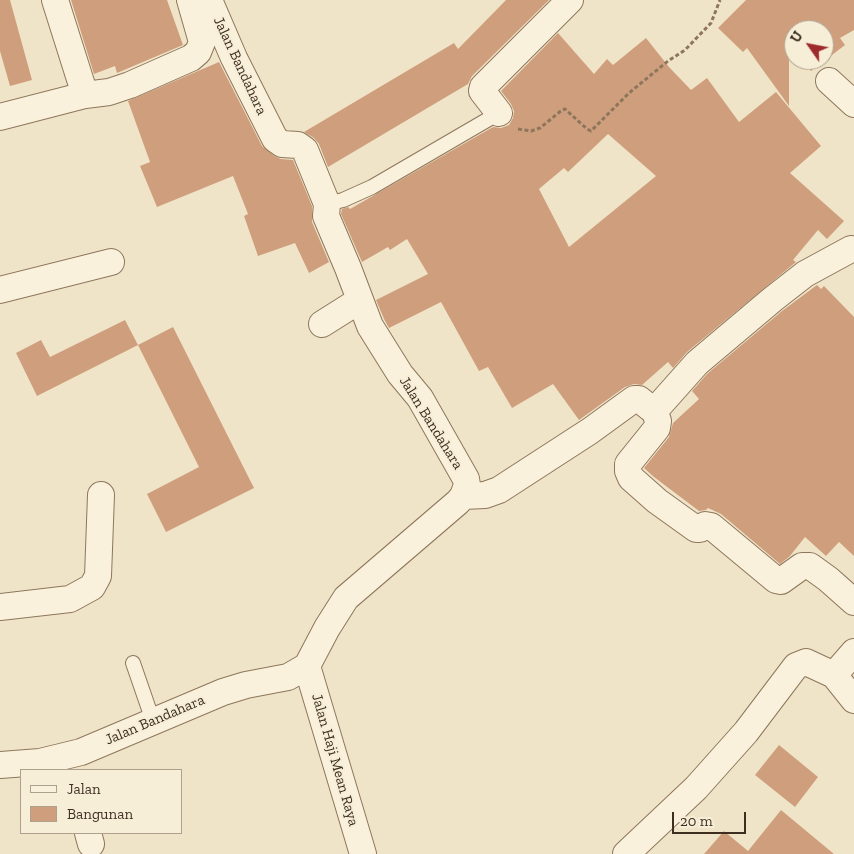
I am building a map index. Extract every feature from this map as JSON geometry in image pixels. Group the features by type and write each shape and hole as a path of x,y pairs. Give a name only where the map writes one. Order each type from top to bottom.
{"street":[{"path":"55,0 85,95"},
{"path":"0,117 85,95 109,92 130,85 194,56 201,47 202,38 190,0"},
{"name":"Jalan Bandahara","path":"209,0 234,58 275,139 278,143 298,145 305,150 327,204 326,216 370,326 400,374 420,398 466,480 462,496"},
{"path":"499,113 482,91 483,87 570,0"},
{"path":"829,81 854,104"},
{"path":"654,409 697,364 786,289 805,274 853,243"},
{"path":"0,290 111,262"},
{"path":"322,324 360,300"},
{"path":"308,666 327,628 346,598 458,502 462,496 485,495 499,490 590,431 634,399 639,399 654,409 658,421 657,428 628,464 631,478 657,501 696,529 700,529 705,525 711,526 776,580 781,581 802,566 810,566 854,602"},
{"path":"0,607 70,599 92,587 98,576 101,495"},
{"path":"834,675 854,652"},
{"path":"626,854 696,788 746,732 786,676 796,666 806,662 834,675 854,700"},
{"name":"Jalan Bandahara","path":"0,764 71,762 81,752 223,692 246,685 288,677 308,666"},
{"name":"Jalan Haji Mean Raya","path":"308,666 363,854"}],"lane":[{"path":"327,204 343,200 372,187 499,113"},
{"path":"133,663 153,721"}],"path":[{"path":"499,113 513,128 531,131 540,128 564,109 590,131 629,93 690,45 711,23 720,0"}],"building":[{"path":"0,0 10,0 32,80 10,86 0,51"},
{"path":"71,0 167,0 183,45 117,73 115,66 94,74"},
{"path":"506,0 549,0 472,76 468,84 328,167 319,144 314,138 304,132 454,43 458,49"},
{"path":"746,0 854,0 854,30 840,38 845,45 834,53 834,20 784,20 784,70 789,70 789,106 747,48 743,52 718,28"},
{"path":"558,33 594,74 607,59 613,65 646,38 669,67 691,90 707,78 739,122 776,92 821,146 790,173 844,221 827,239 818,230 793,260 796,262 687,352 673,368 668,362 642,385 634,384 625,387 579,420 553,384 512,408 488,367 479,371 441,302 389,328 376,300 428,274 407,239 390,250 388,247 362,262 341,214 342,209 348,207 350,209 493,127 501,128 509,125 514,111 501,91","holes":["608,134 656,176 569,247 539,189 564,168 568,172"]},
{"path":"219,62 262,146 274,156 293,160 312,206 312,222 329,262 309,273 295,243 258,256 244,216 248,214 233,176 157,207 140,166 150,162 128,101"},
{"path":"817,285 821,289 824,286 854,317 854,556 839,542 826,556 805,537 790,556 780,564 721,514 708,508 699,511 644,468 669,437 673,423 699,399 692,391 707,374 782,311"},
{"path":"125,320 138,345 37,396 16,353 41,340 50,357"},
{"path":"173,327 254,488 166,532 147,494 199,467 138,345"},
{"path":"779,745 818,777 795,807 755,775"},
{"path":"781,810 834,854 704,854 724,831 748,851"}]}
